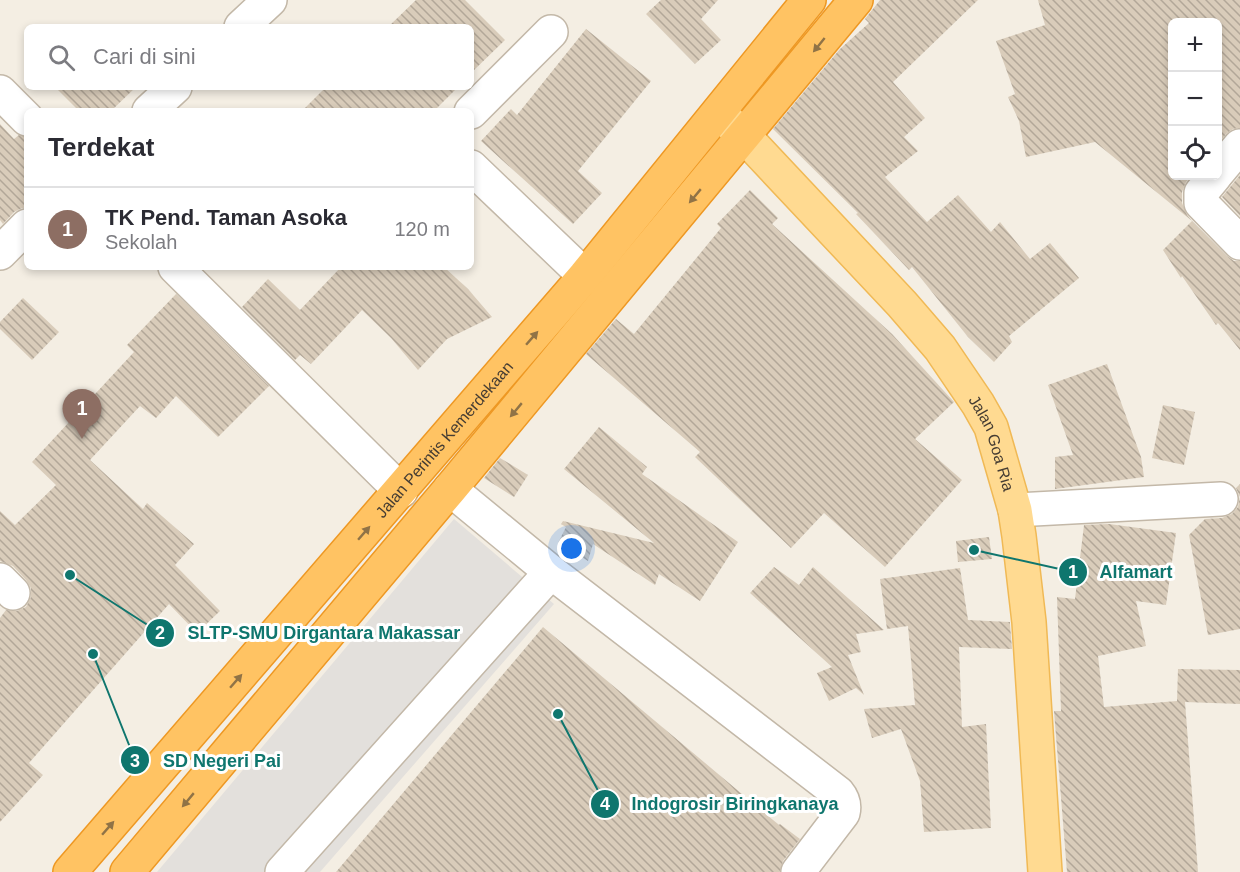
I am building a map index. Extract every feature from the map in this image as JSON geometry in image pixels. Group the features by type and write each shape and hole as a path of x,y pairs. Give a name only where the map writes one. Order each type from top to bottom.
{"highway":[{"name":"Jalan Perintis Kemerdekaan","path":"70,872 585,276 809,0"},
{"name":"Jalan Perintis Kemerdekaan","path":"127,872 450,489 856,0"}],"main road":[{"name":"Jalan Goa Ria","path":"717,111 744,136 902,304 940,348 991,427 1015,510 1029,622 1045,872"}],"street":[{"path":"244,24 270,0"},
{"path":"474,109 551,32"},
{"path":"152,108 172,90"},
{"path":"0,92 24,116"},
{"path":"1222,167 1240,146"},
{"path":"474,170 585,276"},
{"path":"1211,180 1200,198 1206,209 1240,243"},
{"path":"0,253 24,229"},
{"path":"178,270 401,491"},
{"path":"450,489 551,572 838,793 845,806 843,813 798,872"},
{"path":"1015,510 1221,499"},
{"path":"282,872 551,572"}],"shaded area":[{"path":"454,519 554,604 320,872 157,872"}],"building":[{"path":"416,0 465,0 505,40 474,70 474,24 391,24"},
{"path":"661,0 718,0 701,19 721,40 695,64 646,14"},
{"path":"880,0 978,0 893,82 925,118 904,137 918,151 885,177 927,222 958,195 991,232 1000,222 1030,259 1050,243 1079,278 1009,336 1012,342 994,362 968,337 912,267 909,270 856,214 858,213 773,129 840,49 869,23 865,19"},
{"path":"1038,0 1240,0 1240,128 1233,129 1222,139 1222,18 1168,18 1168,180 1188,180 1182,192 1182,203 1192,221 1095,142 1026,157 1019,121 1008,97 1015,94 996,41 1045,25"},
{"path":"586,29 651,81 578,171 602,193 573,224 481,141 511,109 517,115"},
{"path":"58,90 133,90 114,108 76,108"},
{"path":"323,90 455,90 437,108 305,108"},
{"path":"0,124 14,139 19,135 24,136 24,208 14,212 3,224 0,220"},
{"path":"1240,175 1240,216 1222,197"},
{"path":"750,190 778,218 772,224 892,334 954,402 915,439 962,480 885,567 824,513 791,548 695,457 700,452 586,354 616,319 634,334 721,228 717,224"},
{"path":"1192,221 1227,256 1234,261 1240,261 1240,350 1218,323 1216,325 1163,250"},
{"path":"338,270 447,270 468,289 492,317 447,339 418,370 391,338 362,310 311,364 300,355 295,360 242,307 268,279 300,310"},
{"path":"176,294 269,386 218,437 176,396 156,418 140,406 90,460 143,509 147,503 194,544 175,565 220,611 197,633 169,604 29,763 43,775 0,822 0,618 6,610 17,611 26,607 31,597 31,588 13,566 0,561 0,511 15,525 56,485 32,462 134,352 127,345"},
{"path":"23,298 59,332 32,360 0,329 0,322"},
{"path":"1107,364 1141,457 1144,477 1055,489 1055,457 1073,455 1048,385"},
{"path":"1163,405 1195,412 1184,465 1152,458"},
{"path":"599,427 647,467 642,474 738,542 700,601 659,574 655,585 593,544 588,561 558,543 566,527 561,524 563,521 654,543 564,469"},
{"path":"500,458 528,475 514,497 484,478"},
{"path":"1240,484 1240,497 1236,488"},
{"path":"1240,497 1240,629 1208,635 1189,535 1205,519 1222,518 1232,514 1238,507"},
{"path":"1109,524 1176,533 1166,605 1136,601 1146,646 1098,656 1104,707 1177,701 1178,669 1240,670 1240,704 1185,702 1198,872 1067,872 1054,711 1061,711 1057,597 1075,599 1084,525"},
{"path":"989,537 992,559 958,562 956,541"},
{"path":"774,567 799,585 813,567 884,630 856,634 861,652 848,655 864,695 856,688 829,701 817,673 832,667 750,593"},
{"path":"960,568 968,620 1010,622 1012,649 959,647 962,727 986,724 991,828 924,832 920,781 901,729 872,738 864,709 915,705 908,626 887,629 880,579"},
{"path":"543,627 779,825 800,839 783,861 780,872 336,872"}],"place":[{"name":"TK Pend. Taman Asoka","path":"82,439"},
{"name":"Alfamart","path":"974,550"},
{"name":"SLTP-SMU Dirgantara Makassar","path":"70,575"},
{"name":"SD Negeri Pai","path":"93,654"},
{"name":"Indogrosir Biringkanaya","path":"558,714"}]}
